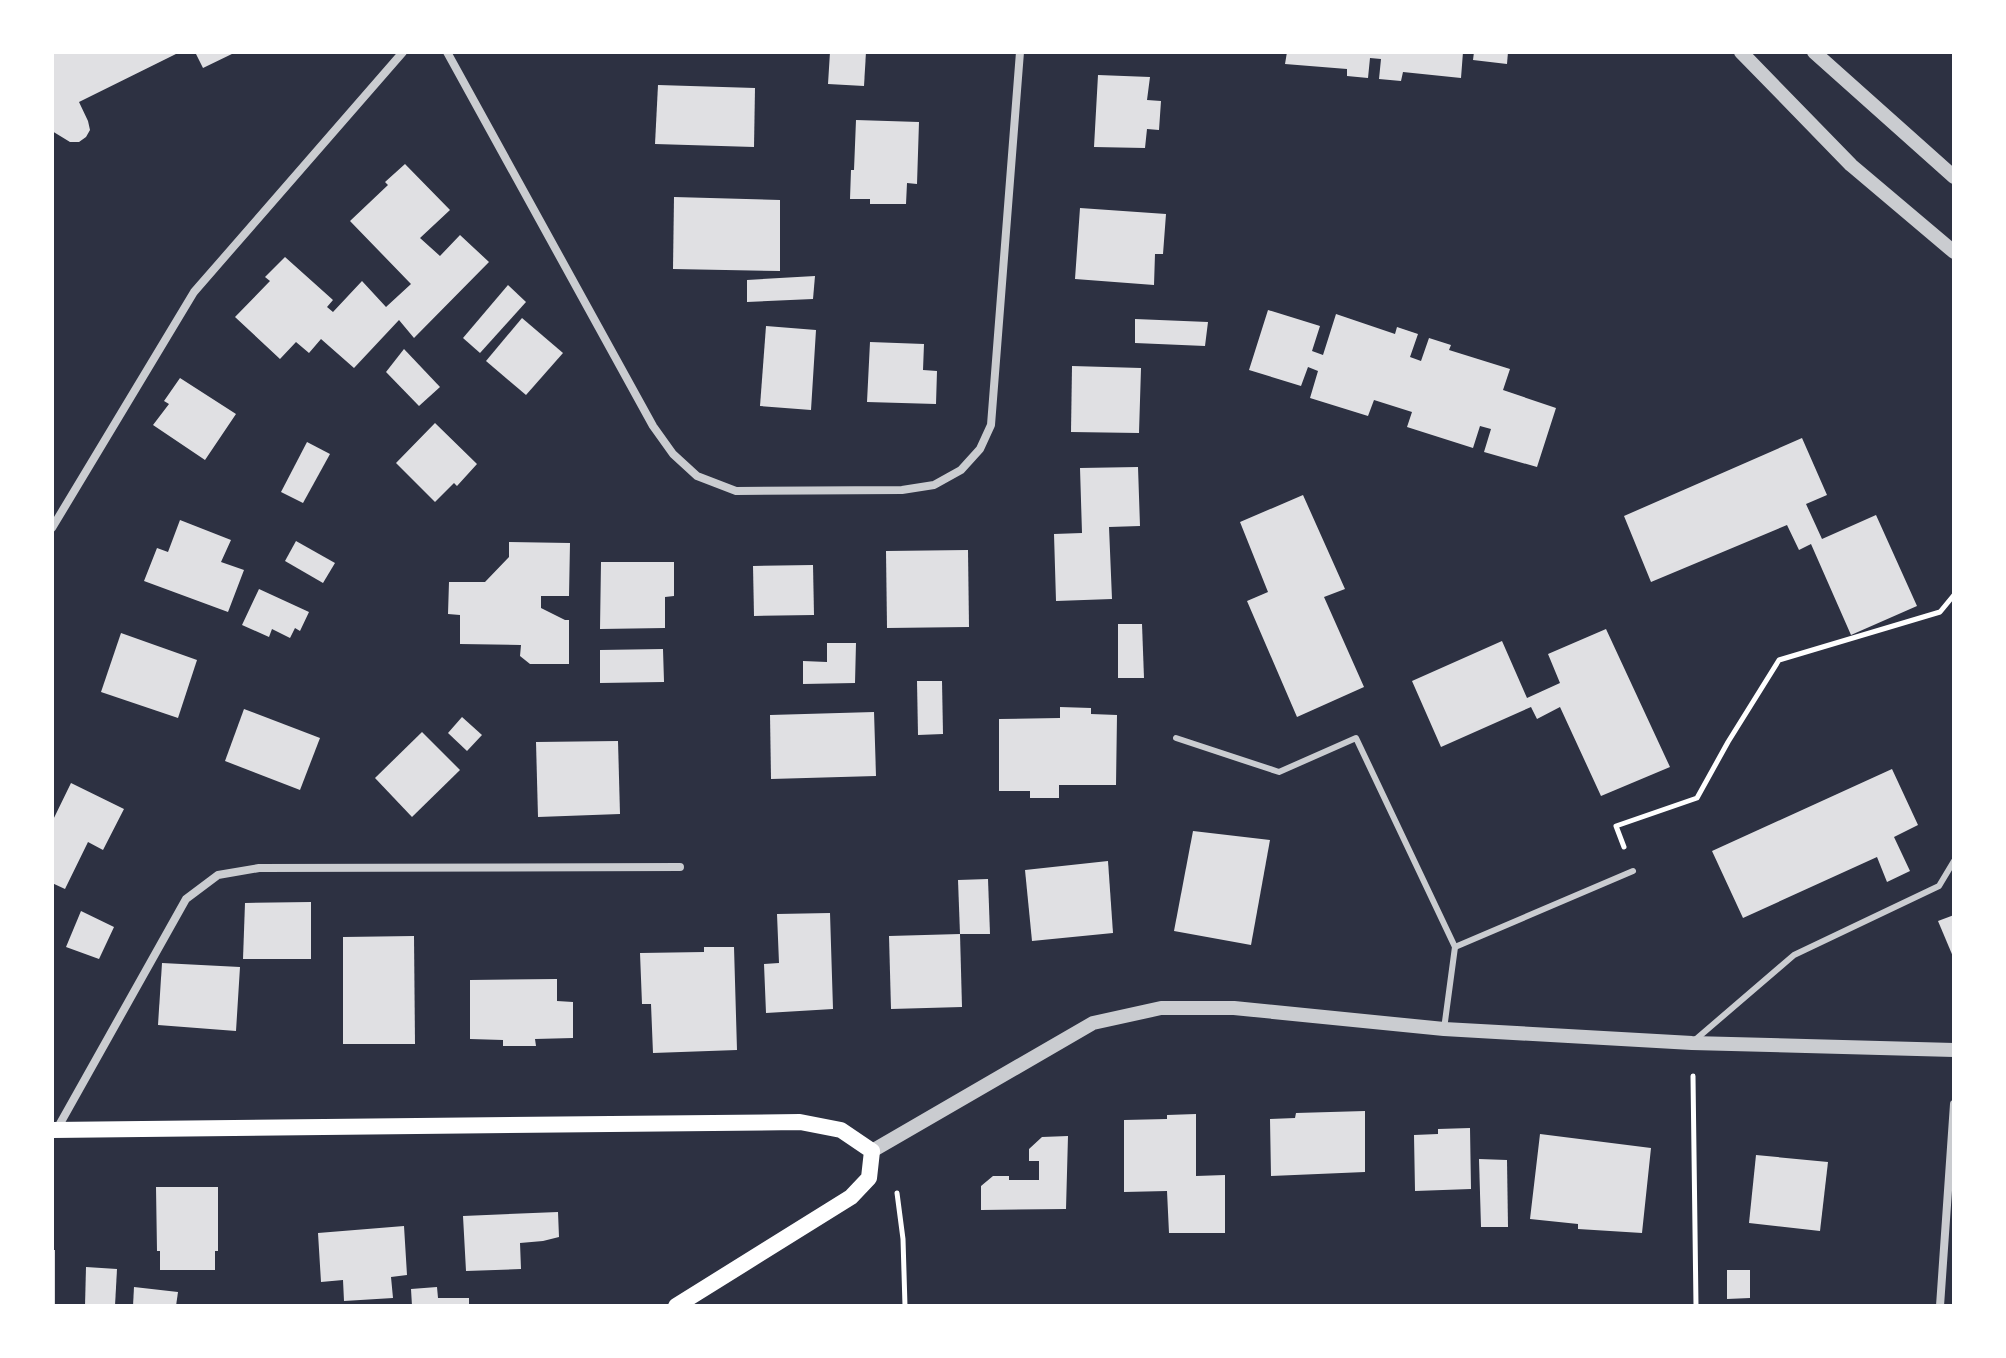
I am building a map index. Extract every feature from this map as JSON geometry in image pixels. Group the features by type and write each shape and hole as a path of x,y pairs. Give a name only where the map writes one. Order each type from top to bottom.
{"main road":[{"path":"54,1130 800,1122 841,1130 872,1151 869,1178 851,1197 676,1306"}],"street":[{"path":"52,528 194,292 403,52"},
{"path":"447,52 653,426 673,454 697,476 736,491 902,490 934,485 961,470 980,449 991,425 1020,52"},
{"path":"1741,52 1851,165 1954,252"},
{"path":"1814,52 1954,177"},
{"path":"54,1130 186,899 218,875 259,868 680,867"},
{"path":"872,1151 1093,1023 1161,1008 1234,1008 1444,1029 1692,1043 1954,1050"},
{"path":"1940,1306 1954,1104"}],"lane":[{"path":"1176,738 1279,772 1356,738 1455,947 1444,1029"},
{"path":"1692,1043 1794,955 1939,886 1954,861"},
{"path":"1455,947 1633,871"}],"path":[{"path":"1633,871 1616,826 1697,798 1779,660 1940,612 1954,595"},
{"path":"1692,1043 1696,1306"},
{"path":"872,1151 899,1195 905,1306"}],"building":[{"path":"52,52 180,52 79,102 90,130 79,142 70,142 52,131"},
{"path":"195,52 236,52 203,68"},
{"path":"830,52 866,52 864,86 828,84"},
{"path":"1287,52 1463,52 1461,78 1403,72 1401,81 1379,79 1381,59 1370,58 1368,78 1347,76 1347,69 1285,64"},
{"path":"1474,52 1508,52 1507,64 1473,60"},
{"path":"1098,75 1150,77 1147,100 1161,101 1159,130 1147,129 1145,148 1094,147"},
{"path":"658,85 755,88 754,147 655,144"},
{"path":"856,120 919,122 917,184 907,183 906,204 870,204 870,199 850,199"},
{"path":"405,164 450,210 420,238 440,256 460,235 489,262 414,338 399,320 354,368 321,339 309,353 296,342 280,359 235,317 270,281 265,277 285,257 333,300 327,307 333,312 362,281 386,307 411,284 350,221"},
{"path":"674,197 780,200 780,271 673,269"},
{"path":"1080,208 1166,214 1163,254 1155,254 1154,285 1075,279"},
{"path":"815,276 813,299 747,302 747,280"},
{"path":"508,285 526,302 480,353 463,338"},
{"path":"1268,310 1320,326 1312,351 1323,355 1336,314 1395,334 1397,327 1418,334 1410,357 1421,361 1429,338 1451,345 1449,350 1510,369 1503,390 1556,408 1537,467 1484,452 1491,429 1480,426 1473,448 1407,427 1412,412 1374,400 1368,416 1310,398 1318,371 1308,367 1301,386 1249,370"},
{"path":"522,318 563,353 526,395 486,361"},
{"path":"1135,319 1208,322 1205,346 1135,343"},
{"path":"766,326 816,330 811,410 760,406"},
{"path":"870,342 924,344 923,370 937,371 936,404 867,402"},
{"path":"404,349 440,387 419,406 386,372"},
{"path":"1072,366 1141,368 1139,433 1071,432"},
{"path":"180,378 236,414 205,460 153,425 169,404 164,401"},
{"path":"435,423 477,464 457,486 454,483 435,502 396,463"},
{"path":"1802,438 1827,495 1806,504 1822,539 1876,515 1917,606 1851,635 1811,544 1799,550 1787,525 1651,582 1624,516"},
{"path":"307,442 330,454 303,503 281,492"},
{"path":"1138,467 1140,526 1109,527 1112,599 1056,601 1054,534 1082,533 1080,468"},
{"path":"1303,495 1345,589 1324,597 1364,687 1297,717 1247,601 1268,592 1240,522"},
{"path":"180,520 231,540 221,562 244,570 228,612 144,581 157,548 168,552"},
{"path":"296,541 335,563 323,583 285,561"},
{"path":"509,542 570,543 569,596 541,596 541,608 569,620 569,664 530,664 520,656 521,645 460,644 460,615 448,614 449,582 485,582 509,557"},
{"path":"968,550 969,627 887,628 886,551"},
{"path":"601,562 674,562 674,596 665,597 665,628 600,629"},
{"path":"813,565 814,615 754,616 753,566"},
{"path":"259,589 309,612 300,631 295,628 290,638 272,629 269,637 242,625"},
{"path":"1118,624 1142,624 1144,678 1118,678"},
{"path":"1606,629 1670,767 1601,796 1560,707 1537,719 1531,707 1441,747 1412,681 1502,641 1527,698 1560,683 1548,654"},
{"path":"121,633 197,660 178,718 101,692"},
{"path":"827,643 856,643 855,683 803,684 803,661 827,662"},
{"path":"663,649 664,682 600,683 600,650"},
{"path":"917,681 942,681 943,734 918,735"},
{"path":"1060,707 1091,708 1091,714 1117,715 1116,785 1059,785 1059,798 1030,798 1030,791 999,791 999,719 1060,718"},
{"path":"244,709 320,738 300,790 225,761"},
{"path":"874,712 876,776 771,779 770,715"},
{"path":"462,717 482,735 467,751 448,733"},
{"path":"422,732 460,770 412,817 375,778"},
{"path":"618,741 620,814 538,817 536,742"},
{"path":"1892,769 1918,825 1894,837 1910,871 1887,882 1877,857 1743,918 1712,851"},
{"path":"71,783 124,809 103,850 88,842 65,889 52,883 52,822"},
{"path":"1193,831 1270,840 1251,945 1174,931"},
{"path":"1108,861 1113,933 1032,941 1025,870"},
{"path":"988,879 990,934 960,934 958,880"},
{"path":"311,902 311,959 243,959 245,903"},
{"path":"81,911 114,927 99,959 66,947"},
{"path":"830,913 833,1009 766,1013 764,964 779,963 777,914"},
{"path":"1954,915 1954,959 1938,921"},
{"path":"960,934 962,1007 891,1009 889,936"},
{"path":"414,936 415,1044 343,1044 343,937"},
{"path":"704,947 734,947 737,1050 653,1053 651,1004 642,1004 640,953 704,952"},
{"path":"162,963 240,967 236,1031 158,1025"},
{"path":"557,979 557,1001 573,1002 573,1038 535,1039 536,1046 503,1046 503,1040 470,1039 470,980"},
{"path":"1365,1111 1365,1172 1271,1176 1270,1119 1295,1118 1296,1113"},
{"path":"1196,1114 1196,1176 1225,1175 1225,1233 1169,1233 1167,1191 1124,1192 1124,1120 1167,1119 1167,1115"},
{"path":"1470,1128 1471,1189 1415,1191 1414,1135 1438,1134 1438,1129"},
{"path":"1540,1134 1651,1148 1642,1233 1578,1229 1578,1224 1530,1219"},
{"path":"1068,1136 1066,1209 981,1210 981,1186 993,1176 1009,1176 1009,1180 1039,1180 1039,1161 1029,1161 1029,1149 1042,1137"},
{"path":"1756,1155 1828,1162 1820,1231 1749,1223"},
{"path":"1479,1159 1507,1160 1508,1227 1481,1227"},
{"path":"156,1187 218,1187 215,1270 160,1270"},
{"path":"558,1212 559,1237 520,1243 521,1269 466,1271 463,1216"},
{"path":"404,1226 407,1275 391,1277 393,1298 344,1301 343,1280 321,1282 318,1233"},
{"path":"52,1250 55,1250 55,1306 52,1306"},
{"path":"86,1267 117,1269 115,1306 85,1306"},
{"path":"1727,1270 1750,1270 1750,1298 1727,1299"},
{"path":"134,1287 178,1292 176,1306 133,1306"},
{"path":"437,1287 438,1298 469,1298 469,1306 412,1306 411,1289"}]}
